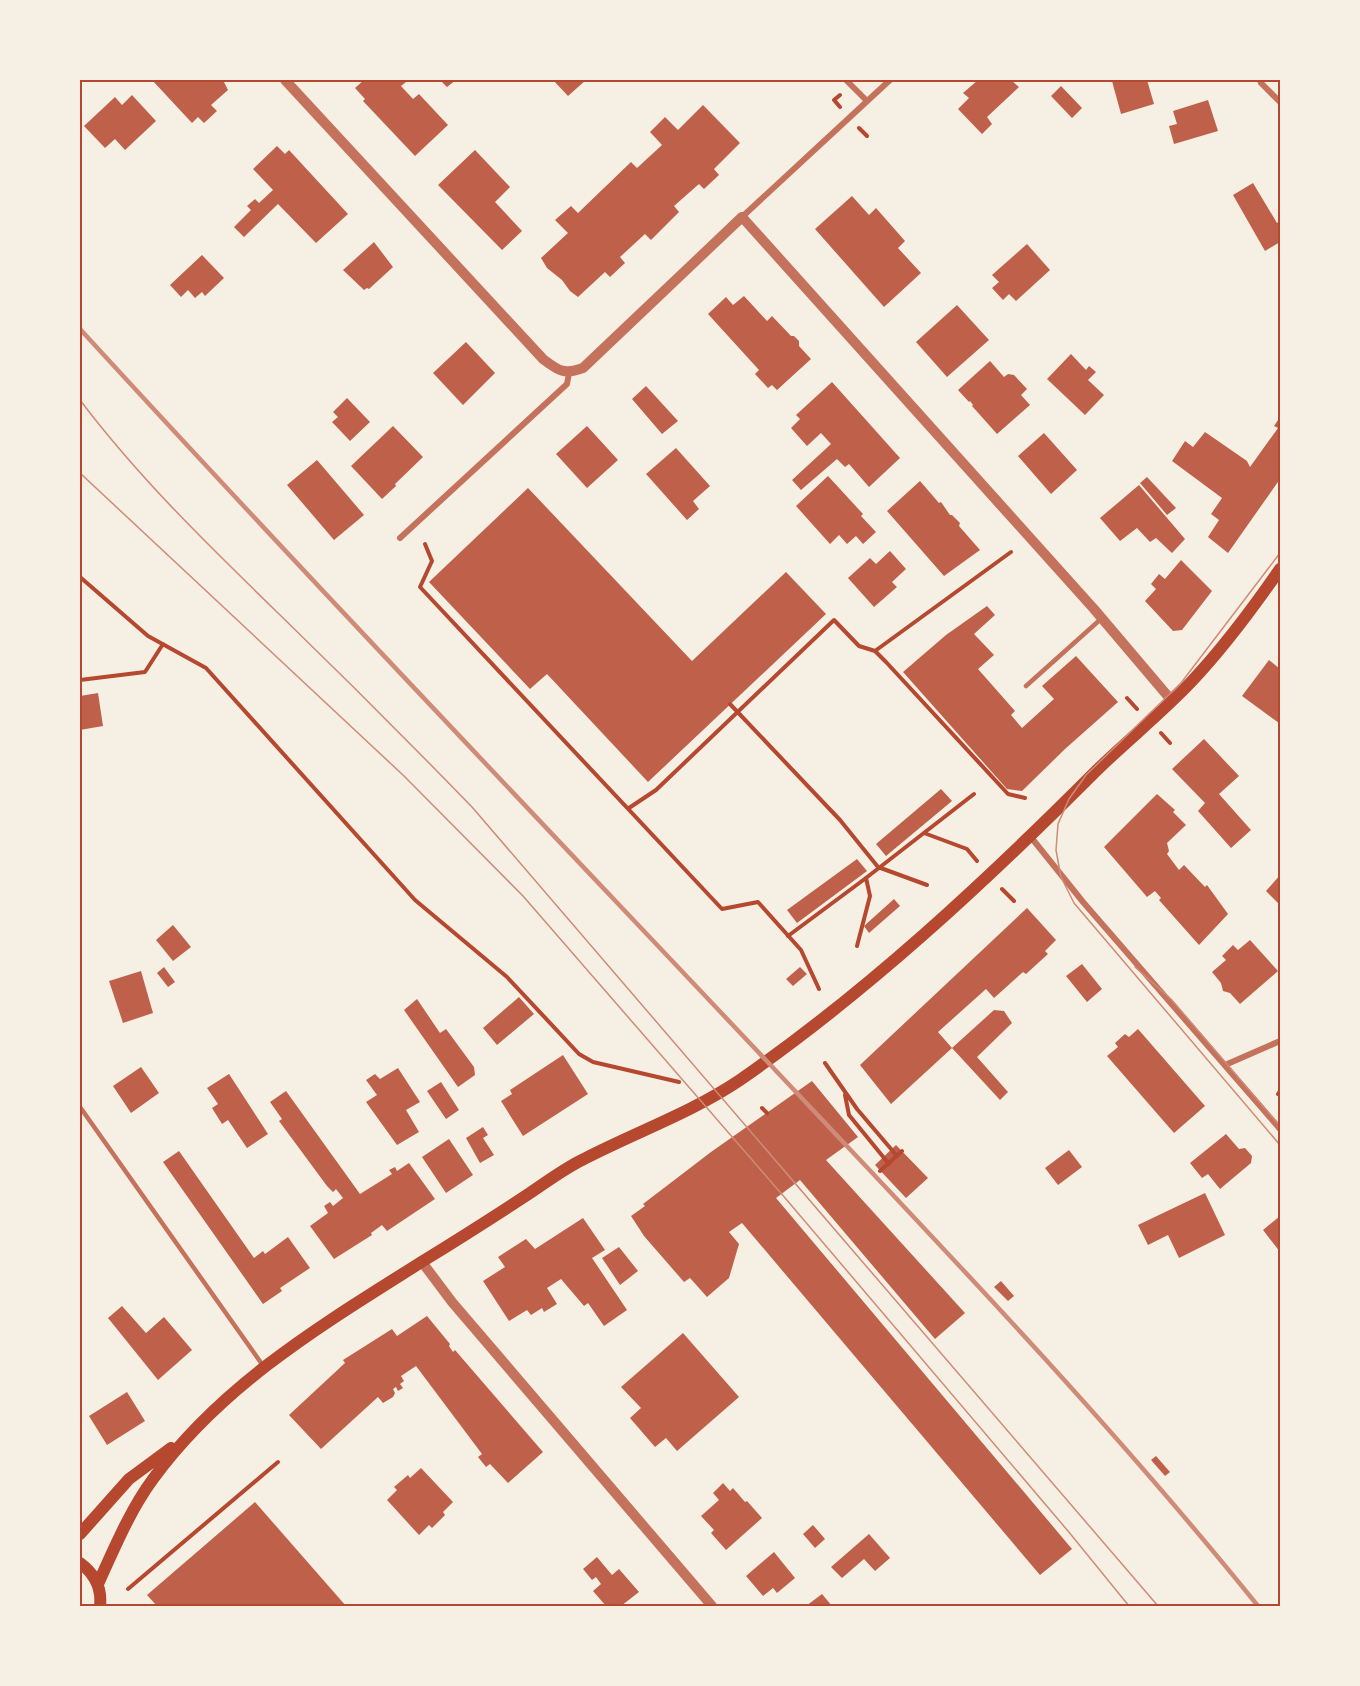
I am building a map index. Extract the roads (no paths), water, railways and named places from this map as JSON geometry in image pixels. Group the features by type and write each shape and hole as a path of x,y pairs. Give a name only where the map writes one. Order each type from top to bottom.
{"main road":[{"path":"98,1584 116,1543 150,1482 184,1439 226,1398 312,1331 582,1159 713,1098 738,1082 865,986 1030,836 1172,701 1206,665 1281,569"},
{"path":"80,1534 129,1479 184,1439"},
{"path":"80,1563 88,1569 98,1584 101,1596 100,1606"}],"street":[{"path":"285,80 543,359 556,369 569,373 583,368 890,80"},
{"path":"846,80 867,101"},
{"path":"1260,81 1281,102"},
{"path":"742,217 1102,618 1172,701"},
{"path":"400,538 567,384 569,373"},
{"path":"1030,836 1083,902 1281,1129"},
{"path":"1225,1065 1281,1041"},
{"path":"422,1262 452,1302 712,1606"}],"lane":[{"path":"1026,686 1102,618"},
{"path":"80,1107 264,1367"}],"tram line":[{"path":"80,400 126,457 175,510 472,807 1158,1606"},
{"path":"80,473 404,776 523,896 786,1199 1129,1606"},
{"path":"1280,553 1181,683 1086,775 1069,799 1058,824 1056,850 1061,877 1074,903 1280,1145"},
{"path":"1135,967 1171,999 1280,1126"}],"railway":[{"path":"80,329 1024,1336 1143,1469 1258,1606"}]}
